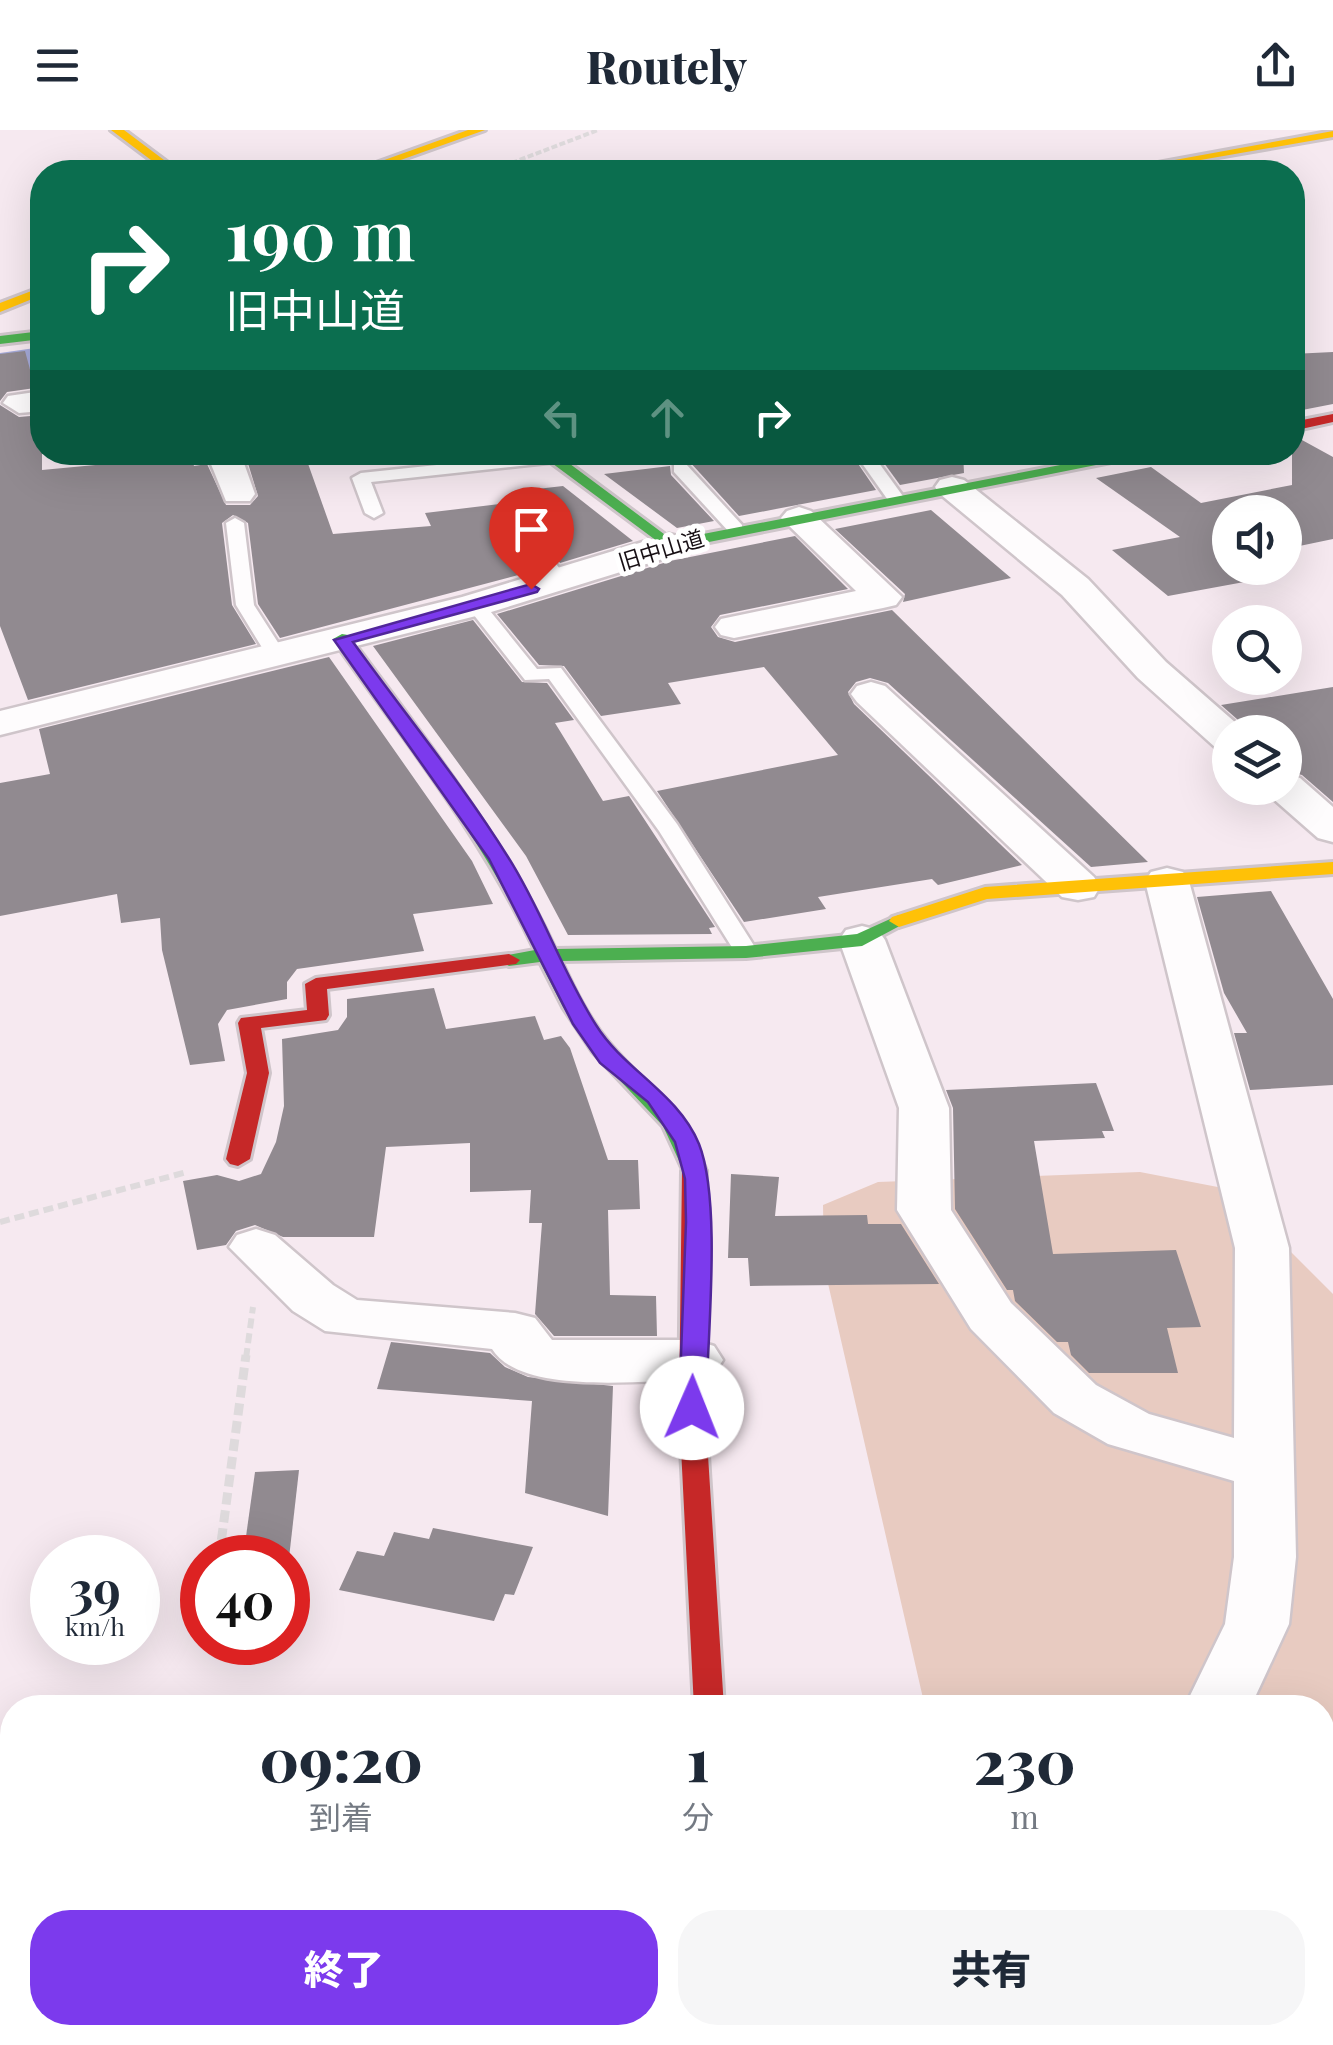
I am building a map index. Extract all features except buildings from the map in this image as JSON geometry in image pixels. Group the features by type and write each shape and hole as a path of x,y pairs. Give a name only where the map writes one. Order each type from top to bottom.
{"main road":[{"path":"117,130 158,160"},
{"path":"392,160 479,130"},
{"path":"1264,130 1327,159"},
{"path":"1184,160 1333,134"},
{"path":"0,308 30,296"},
{"path":"0,340 30,336"},
{"path":"1305,423 1333,418"},
{"path":"561,465 669,545"},
{"name":"旧中山道","path":"669,545 1081,465"},
{"path":"342,640 499,858 547,955 608,1058 656,1097 686,1142 696,1179 694,1360 709,1695"},
{"path":"238,1159 258,1073 249,1022 318,1015 316,984 547,955 746,952 862,940 910,915 985,893 1333,868"}],"street":[{"path":"225,465 236,508"},
{"path":"952,488 1076,587 1152,670 1212,723"},
{"path":"734,627 883,596 798,518"},
{"name":"旧中山道","path":"0,722 475,605 669,545"},
{"path":"871,694 1078,887"},
{"path":"1302,802 1333,829"},
{"path":"1167,881 1262,1248 1265,1557 1256,1624 1223,1695"},
{"path":"862,940 924,1108 924,1210 991,1316 1075,1400 1129,1429 1262,1468"},
{"path":"256,1247 312,1298 345,1318 515,1332 520,1348 543,1360 694,1360"}],"lane":[{"path":"374,513 362,478 467,465"},
{"path":"871,465 896,499"},
{"path":"680,468 736,529"},
{"path":"236,508 245,605 276,655"},
{"path":"524,535 559,580"},
{"path":"475,605 532,676 554,672 669,828 746,952"}],"path":[{"path":"519,160 598,130"},
{"path":"0,1222 238,1159"},
{"path":"222,1535 241,1413 256,1247"}],"shaded area":[{"path":"1140,1172 1228,1189 1333,1294 1333,1695 922,1695 824,1266 823,1205 878,1182"}],"waterway":[{"path":"0,363 30,359"}],"traffic: fast":[{"path":"0,340 30,336"},
{"path":"561,465 669,545 1086,465"},
{"path":"342,639 498,857 586,1027 674,1124 694,1171"},
{"path":"509,960 547,955 746,952 862,940 899,921"}],"traffic: slow":[{"path":"117,130 158,160"},
{"path":"392,160 479,130"},
{"path":"1184,160 1333,134"},
{"path":"0,308 30,296"},
{"path":"899,921 985,893 1333,868"}],"traffic: jam":[{"path":"1305,424 1333,418"},
{"path":"238,1159 258,1073 249,1023 318,1015 316,984 509,960"},
{"path":"694,1171 692,1408 708,1695"}],"route":[{"path":"531,589 342,640 446,779 499,858 584,1024 608,1058 656,1097 686,1142 696,1179 698,1222 692,1408"}]}
